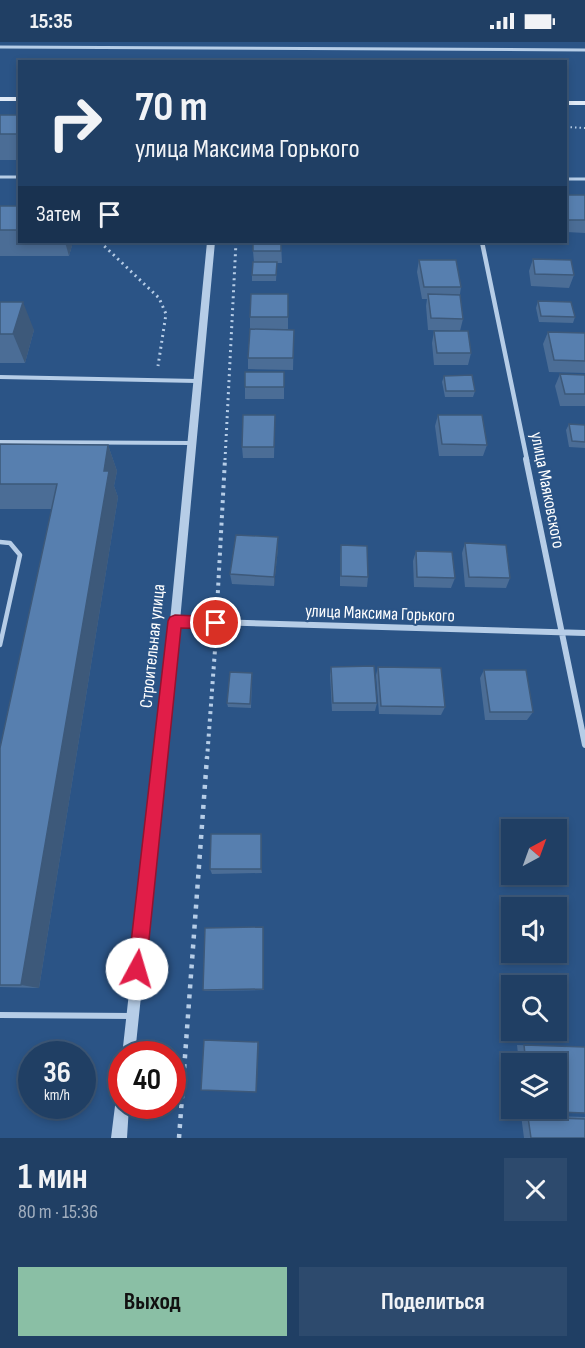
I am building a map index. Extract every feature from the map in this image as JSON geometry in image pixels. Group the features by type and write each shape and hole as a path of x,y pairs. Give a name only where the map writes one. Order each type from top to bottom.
{"main road":[{"path":"0,99 18,99"},
{"path":"567,103 585,103"}],"street":[{"name":"Строительная улица","path":"129,1041 175,621 190,443 211,243"},
{"name":"улица Маяковского","path":"482,243 585,745"},
{"name":"улица Максима Горького","path":"175,621 585,633"},
{"path":"119,1138 121,1119"}],"lane":[{"path":"0,47 585,50"},
{"path":"0,177 18,177"},
{"path":"567,178 585,179"},
{"path":"0,377 197,381"},
{"path":"0,442 190,443"},
{"path":"0,542 10,543 20,555 0,645"},
{"path":"0,1015 132,1016"}],"path":[{"path":"567,128 585,128"},
{"path":"101,243 159,298 166,314 155,380"},
{"path":"179,1138 216,623 236,243"}],"building":[{"path":"0,115 18,115 18,134 0,134"},
{"path":"567,195 585,195 585,220 567,220"},
{"path":"0,206 18,206 18,230 0,230"},
{"path":"253,243 281,243 281,251 253,251"},
{"path":"533,259 571,260 574,275 535,274"},
{"path":"419,260 456,260 461,287 424,287"},
{"path":"253,262 277,262 276,275 252,275"},
{"path":"251,294 288,294 288,317 250,317"},
{"path":"428,294 460,295 463,319 431,318"},
{"path":"538,301 571,302 575,317 541,316"},
{"path":"0,302 23,302 13,334 0,334"},
{"path":"250,329 294,330 293,358 248,358"},
{"path":"434,331 468,331 471,353 437,353"},
{"path":"548,332 585,333 585,361 554,360"},
{"path":"245,372 284,372 284,387 245,387"},
{"path":"560,374 585,375 585,394 565,394"},
{"path":"472,375 475,391 446,391 444,376"},
{"path":"243,415 275,415 274,447 242,447"},
{"path":"438,415 482,415 487,445 442,444"},
{"path":"569,424 585,425 585,442 572,441"},
{"path":"0,444 108,445 104,471 109,471 21,985 0,985 0,748 57,484 0,484"},
{"path":"236,535 278,537 274,577 230,574"},
{"path":"465,543 506,545 510,578 469,577"},
{"path":"341,545 367,546 368,577 341,576"},
{"path":"416,551 452,552 455,578 417,577"},
{"path":"374,666 377,703 333,703 331,667"},
{"path":"378,667 441,668 445,707 381,706"},
{"path":"484,670 526,670 533,712 490,712"},
{"path":"230,672 252,673 250,704 227,703"},
{"path":"211,834 261,834 261,869 210,869"},
{"path":"263,927 263,989 203,990 205,928"},
{"path":"204,1040 258,1042 256,1092 201,1090"},
{"path":"524,1045 585,1047 585,1113 567,1112 567,1053 525,1053"},
{"path":"528,1119 585,1119 585,1138 531,1138"}],"route":[{"path":"137,969 175,621 216,623"}]}
